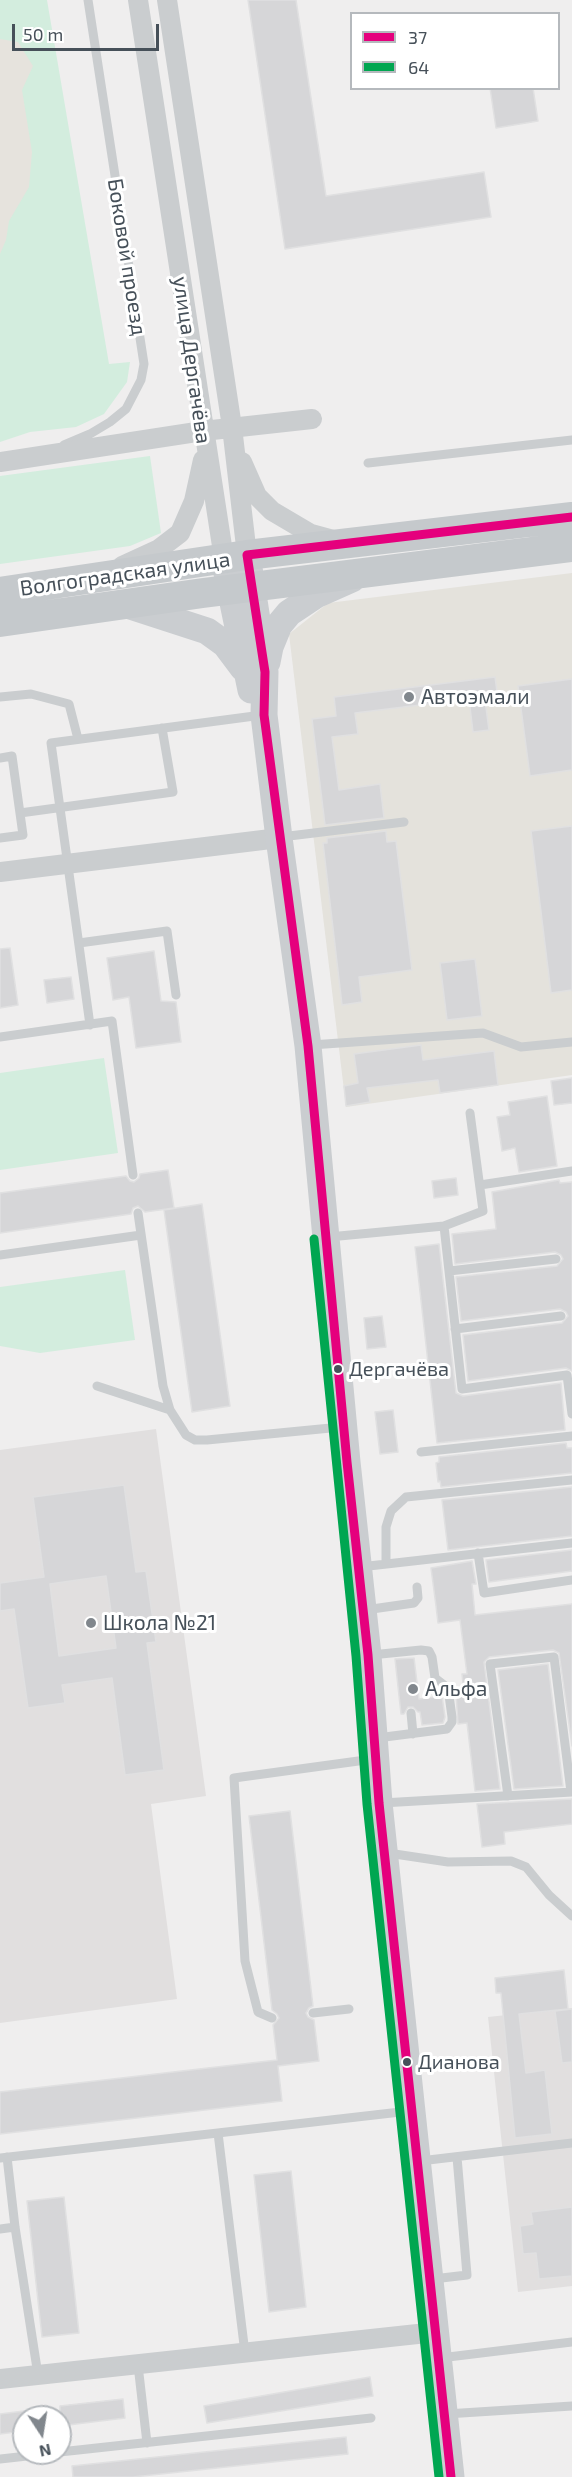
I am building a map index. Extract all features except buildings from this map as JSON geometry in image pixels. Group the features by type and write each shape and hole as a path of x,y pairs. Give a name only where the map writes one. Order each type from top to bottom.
{"main road":[{"name":"Волгоградская улица","path":"0,592 236,557 369,543 572,517"},
{"name":"Волгоградская улица","path":"0,622 572,547"}],"street":[{"name":"улица Дергачёва","path":"138,0 204,440 236,557 264,715 308,1046 368,1655 380,1803 451,2477"},
{"name":"улица Дергачёва","path":"167,0 233,435 236,557"},
{"path":"0,462 204,440 312,419"},
{"path":"233,435 257,496 272,511 311,534 329,539 369,543"},
{"path":"95,578 159,549 180,533 194,501 204,440"},
{"path":"127,605 174,618 207,631 225,644 256,674 279,625 289,613 316,595 365,573"},
{"path":"0,872 279,838"},
{"path":"0,2379 245,2354 437,2345"}],"lane":[{"name":"Боковой проезд","path":"36,457 90,434 126,409 141,380 144,364 87,0"},
{"path":"369,463 572,441"},
{"path":"0,697 31,694 69,704 78,739"},
{"path":"90,1025 51,743 264,715"},
{"path":"20,813 173,792 162,728"},
{"path":"0,758 12,756 23,835 0,838"},
{"path":"279,838 404,822"},
{"path":"79,944 167,931 176,995"},
{"path":"0,1037 112,1022 133,1175"},
{"path":"308,1046 483,1033 520,1047 572,1042"},
{"path":"326,1238 444,1226 483,1211 470,1113"},
{"path":"480,1185 572,1171"},
{"path":"138,1213 163,1386 170,1410 186,1435 195,1440 344,1426"},
{"path":"444,1226 462,1389 567,1375 572,1414"},
{"path":"0,1255 141,1235"},
{"path":"449,1271 556,1259"},
{"path":"454,1329 561,1316"},
{"path":"97,1386 170,1410"},
{"path":"421,1452 572,1436"},
{"path":"386,1564 386,1527 391,1511 405,1497 572,1480"},
{"path":"359,1567 572,1543"},
{"path":"478,1554 484,1593 572,1580"},
{"path":"363,1610 414,1602 418,1598 417,1587"},
{"path":"272,2018 258,2012 245,1961 234,1778 375,1749 413,1734 447,1729 452,1722 449,1692 447,1686 435,1678 431,1653 425,1650 368,1655"},
{"path":"380,1803 508,1796 572,1792 554,1657 490,1664 508,1796"},
{"path":"411,1713 413,1734"},
{"path":"385,1853 448,1862 511,1861 526,1867 549,1895 572,1916"},
{"path":"313,2013 349,2009"},
{"path":"38,2375 4,2157 414,2110"},
{"path":"218,2133 245,2354"},
{"path":"419,2161 572,2143"},
{"path":"431,2279 467,2275 457,2157"},
{"path":"0,2229 15,2227"},
{"path":"437,2345 572,2342"},
{"path":"138,2365 147,2443"},
{"path":"444,2414 572,2406"},
{"path":"72,2451 371,2418"}],"shaded area":[{"path":"572,573 572,1075 346,1107 289,634 328,603"},
{"name":"Школа №21","path":"156,1429 206,1796 151,1804 177,1999 0,2023 0,1450"},
{"path":"572,2008 572,2286 518,2292 488,2017"}],"green space":[{"path":"0,0 47,0 109,364 130,362 127,382 104,414 76,427 30,432 0,442"},
{"path":"150,456 161,533 130,546 0,564 0,476"},
{"path":"104,1058 118,1153 0,1170 0,1073"},
{"path":"125,1270 135,1340 40,1353 0,1346 0,1287"}],"sand":[{"path":"0,39 18,42 33,66 22,90 32,152 29,187 9,221 6,240 0,254"}],"transit line":[{"name":"37","path":"451,2477 379,1803 368,1655 347,1462 308,1046 264,715 265,672 247,555 572,517"},
{"name":"64","path":"314,1239 356,1656 367,1804 439,2477"}],"place":[{"name":"Автоэмали","path":"409,697"},
{"name":"Дергачёва","path":"338,1369"},
{"name":"Школа №21","path":"91,1623"},
{"name":"Альфа","path":"413,1689"},
{"name":"Дианова","path":"407,2062"}]}
